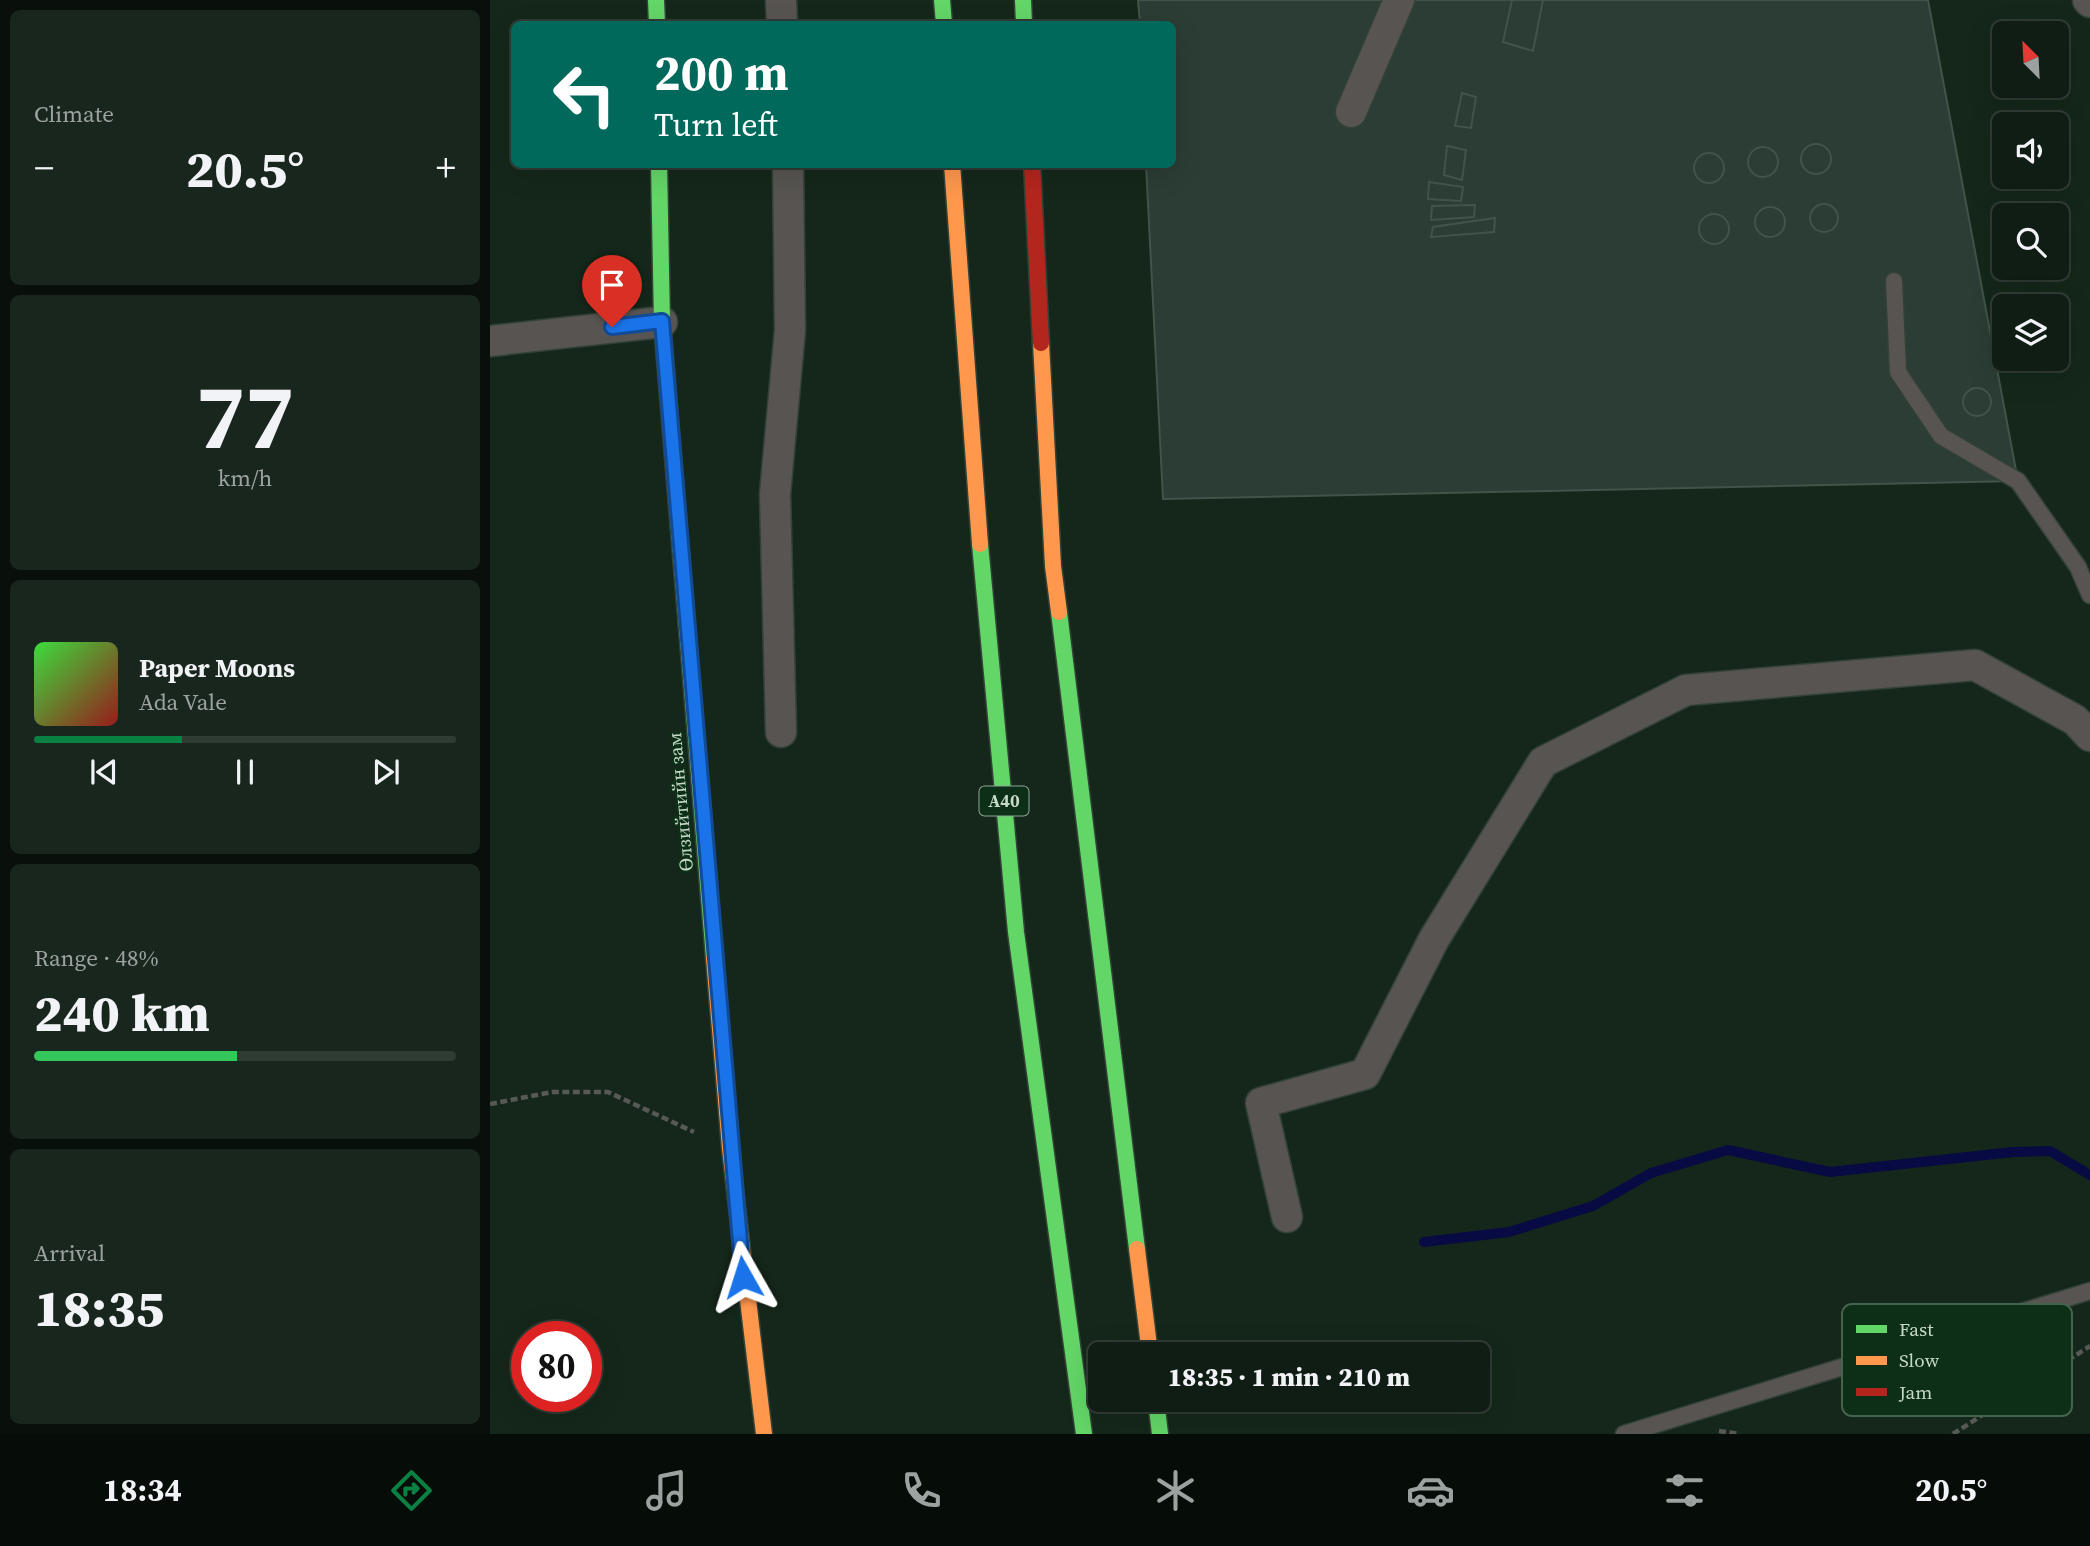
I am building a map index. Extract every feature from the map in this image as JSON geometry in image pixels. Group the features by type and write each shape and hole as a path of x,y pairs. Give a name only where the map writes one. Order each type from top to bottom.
{"highway":[{"path":"656,0 657,21"},
{"path":"942,0 943,21"},
{"path":"1023,0 1024,21"},
{"name":"Өлзийтийн зам","path":"659,168 662,321 730,1148 764,1434"},
{"name":"A40","path":"953,168 968,412 1016,932 1084,1434"},
{"path":"1032,168 1053,566 1149,1342"},
{"path":"1157,1412 1160,1434"}],"street":[{"path":"781,0 782,21"},
{"path":"1351,112 1399,0"},
{"path":"781,732 775,494 790,330 788,168"},
{"path":"490,341 662,321"},
{"path":"1287,1217 1261,1103 1365,1074 1434,939 1543,762 1686,690 1975,665 2075,720 2090,736"}],"lane":[{"path":"1894,281 1898,372 1941,436 2018,481 2078,567 2090,595"},
{"path":"2048,1304 2090,1291"},
{"path":"1624,1434 1842,1367"}],"path":[{"path":"490,1104 552,1092 608,1092 730,1148"},
{"path":"2072,1358 2090,1346"},
{"path":"1953,1434 1981,1416"}],"building":[{"path":"1138,0 1928,0 1992,342 1992,371 1997,371 2018,481 1163,499 1146,168 1176,168 1176,21 1140,21"},
{"path":"1512,0 1543,0 1533,51 1503,42"},
{"path":"1462,93 1476,97 1471,128 1455,126"},
{"path":"1816,144 1827,148 1831,159 1827,170 1816,174 1805,170 1801,159 1805,148"},
{"path":"1447,146 1466,150 1462,180 1444,175"},
{"path":"1763,147 1774,151 1778,162 1774,173 1763,177 1752,173 1748,162 1752,151"},
{"path":"1709,153 1715,154 1723,162 1723,174 1715,182 1709,183 1703,182 1695,174 1694,168 1695,162 1703,154"},
{"path":"1429,182 1463,187 1461,201 1428,199"},
{"path":"1824,204 1834,208 1838,218 1834,228 1824,232 1814,228 1810,218 1814,208"},
{"path":"1475,205 1474,217 1431,220 1432,206"},
{"path":"1770,207 1781,211 1785,222 1781,233 1770,237 1759,233 1755,222 1759,211"},
{"path":"1714,214 1720,215 1728,223 1728,235 1720,243 1714,244 1708,243 1700,235 1699,229 1700,223 1708,215"},
{"path":"1495,218 1494,232 1431,237 1433,227"},
{"path":"1977,388 1987,392 1991,402 1987,412 1977,416 1967,412 1963,402 1967,392"}],"waterway":[{"path":"1424,1242 1509,1232 1593,1206 1651,1173 1728,1150 1830,1172 2013,1152 2050,1151 2090,1175"}],"traffic: fast":[{"path":"656,0 657,21"},
{"path":"942,0 944,21"},
{"path":"1023,0 1024,21"},
{"path":"659,168 662,322 714,958"},
{"path":"980,544 1016,932 1084,1434"},
{"path":"1059,612 1137,1249"},
{"path":"1157,1412 1160,1434"}],"traffic: slow":[{"path":"952,168 980,544"},
{"path":"1041,343 1053,566 1059,612"},
{"path":"714,958 730,1148 764,1434"},
{"path":"1137,1249 1149,1342"}],"traffic: jam":[{"path":"1032,168 1041,343"}],"route":[{"path":"612,327 662,321 743,1277"}]}
